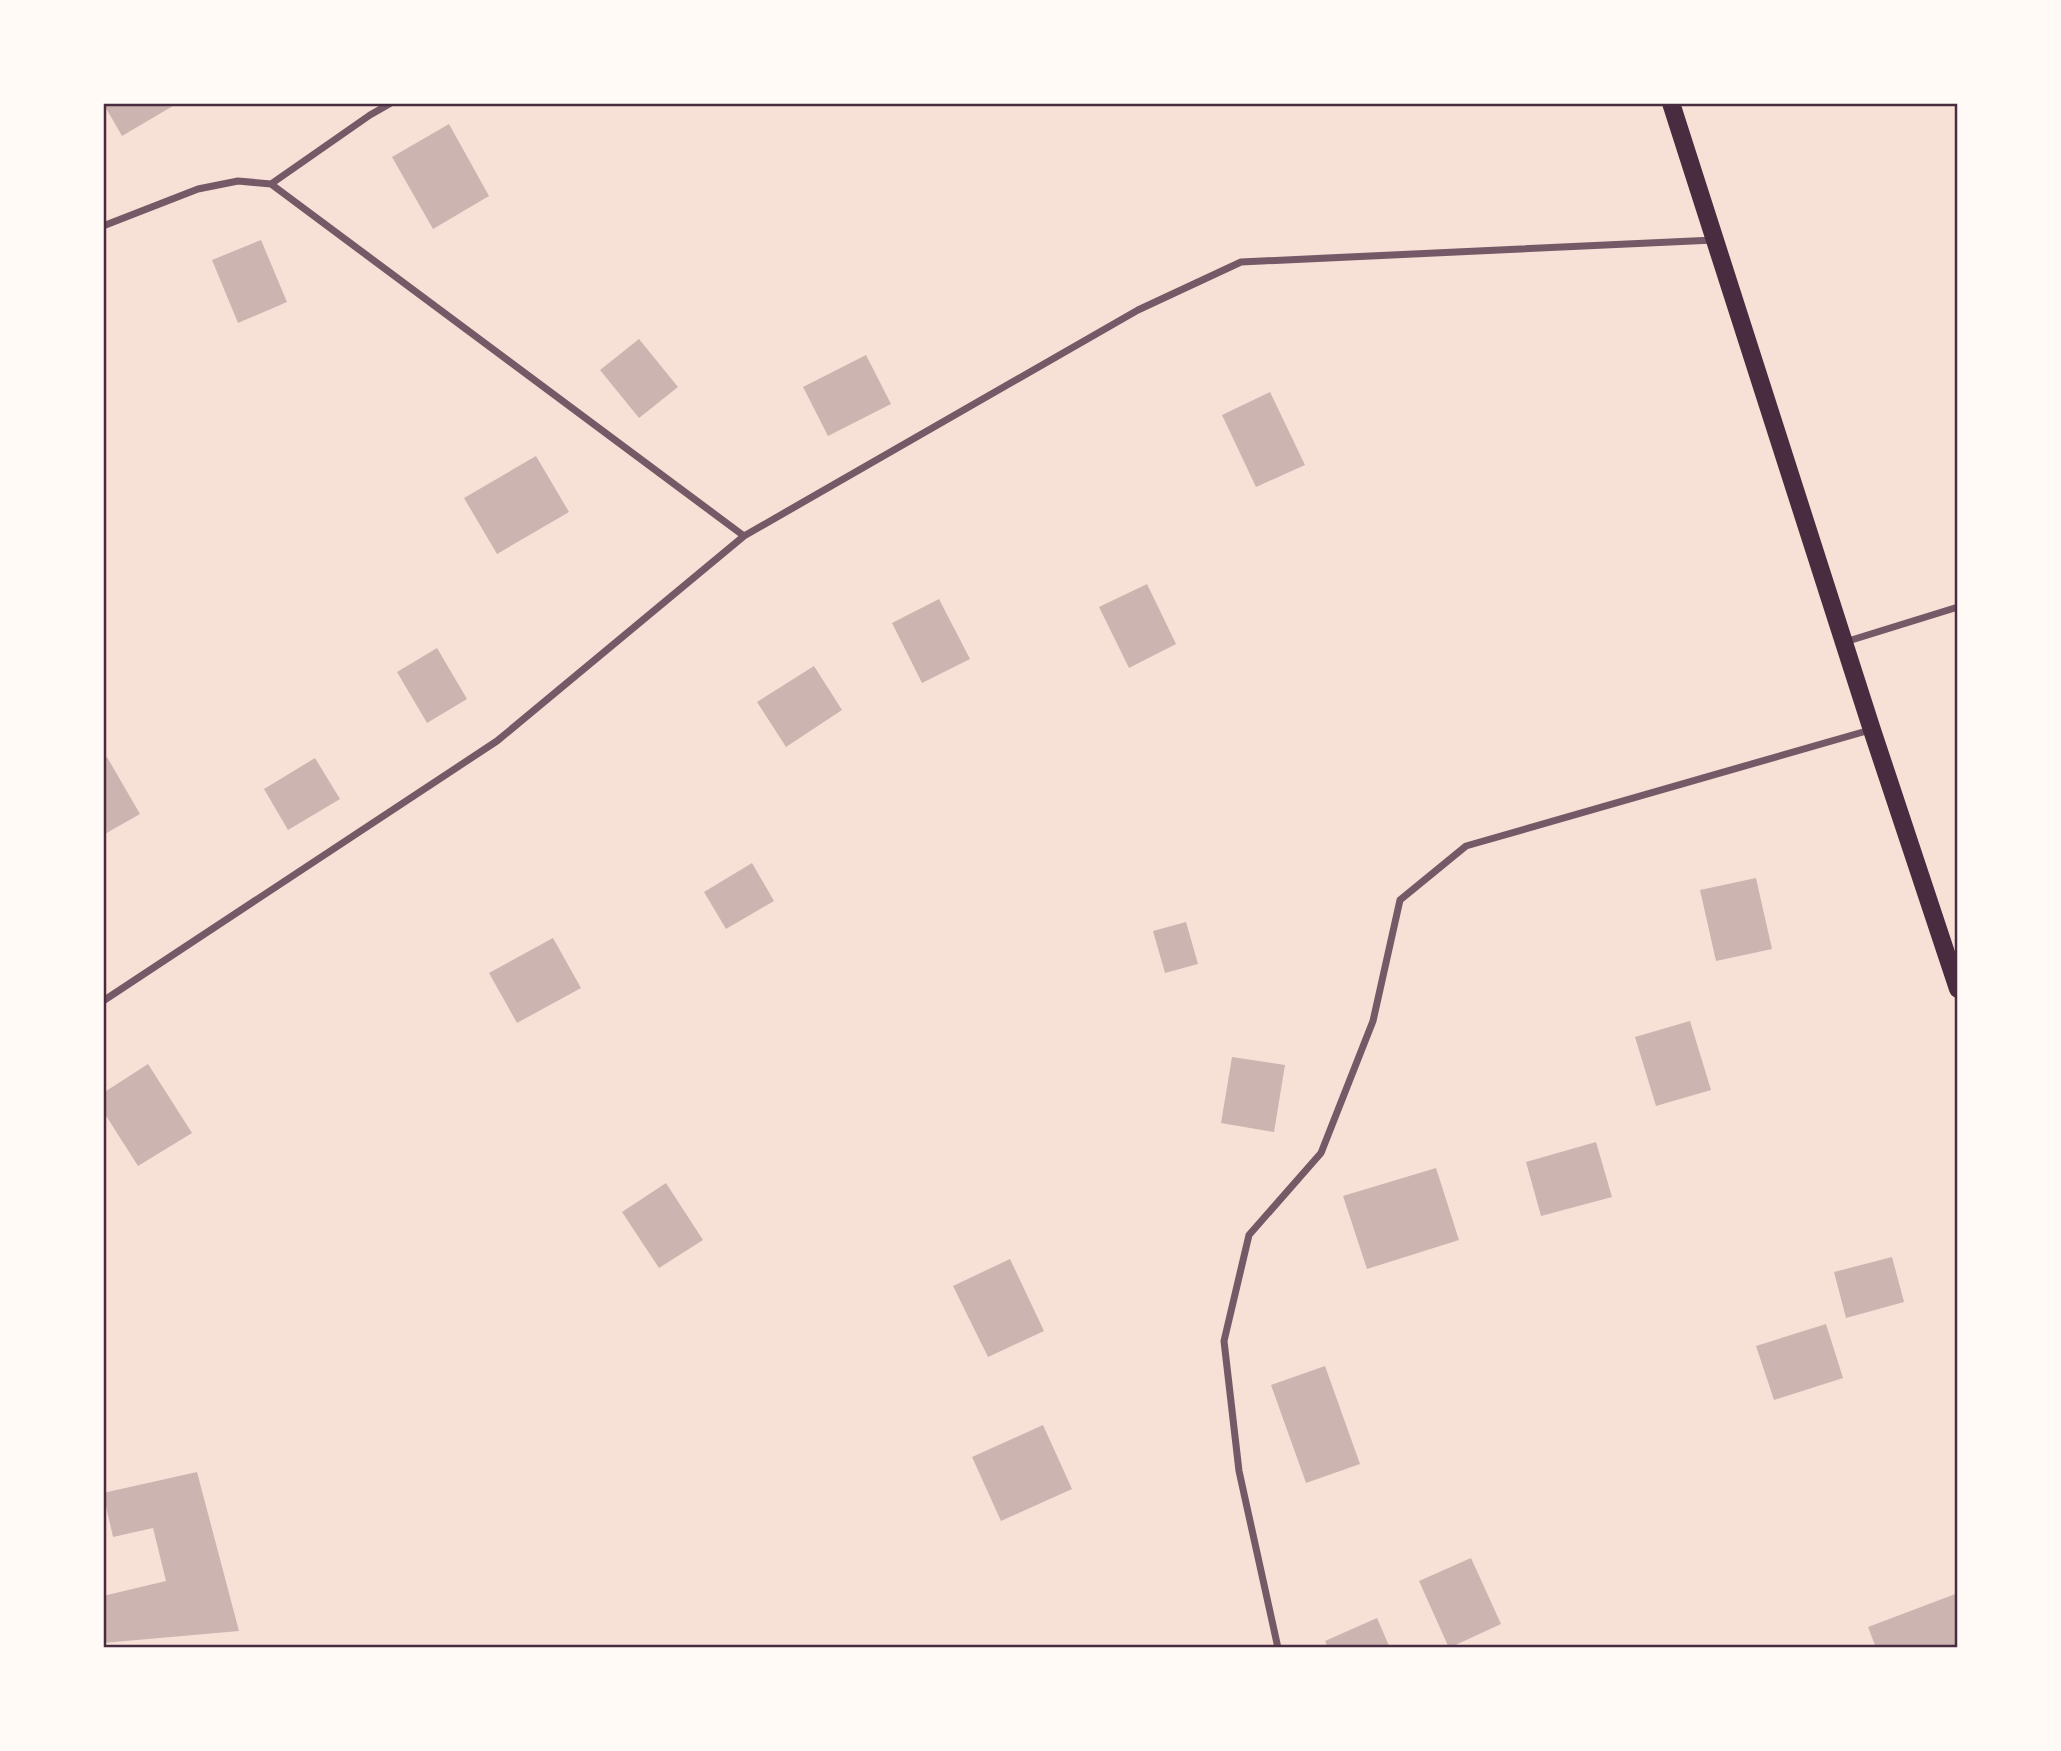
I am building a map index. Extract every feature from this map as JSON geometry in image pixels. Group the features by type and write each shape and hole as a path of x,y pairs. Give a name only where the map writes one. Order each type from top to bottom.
{"main road":[{"path":"1671,103 1958,989"}],"street":[{"path":"271,184 391,103"},
{"path":"103,226 198,189 238,181 271,184 744,537"},
{"path":"103,1001 497,741 744,537 1138,310 1241,262 1714,240"},
{"path":"1844,642 1958,607"},
{"path":"1278,1648 1239,1471 1224,1341 1249,1235 1321,1153 1373,1021 1400,900 1466,846 1872,730"}],"building":[{"path":"103,103 178,103 122,136"},
{"path":"449,124 489,196 433,229 392,157"},
{"path":"261,240 287,302 238,323 212,260"},
{"path":"639,339 678,387 639,418 600,370"},
{"path":"866,355 891,404 828,436 803,387"},
{"path":"1270,392 1305,465 1256,487 1222,415"},
{"path":"536,456 569,512 497,554 464,498"},
{"path":"1147,584 1176,644 1129,668 1099,607"},
{"path":"939,599 970,659 922,683 892,623"},
{"path":"437,648 467,699 427,723 397,672"},
{"path":"814,666 842,710 786,747 757,702"},
{"path":"107,757 140,814 103,835 103,760"},
{"path":"315,758 340,799 288,830 264,789"},
{"path":"752,863 774,901 726,929 704,892"},
{"path":"1756,878 1772,949 1716,961 1700,890"},
{"path":"1186,922 1198,964 1165,973 1153,931"},
{"path":"553,938 581,988 517,1023 489,973"},
{"path":"1690,1021 1711,1090 1656,1106 1635,1037"},
{"path":"1232,1057 1285,1065 1274,1132 1221,1123"},
{"path":"148,1064 192,1133 138,1166 103,1111 103,1093"},
{"path":"1596,1142 1612,1197 1541,1216 1526,1162"},
{"path":"1436,1168 1459,1240 1367,1269 1343,1196"},
{"path":"666,1183 703,1240 659,1268 622,1212"},
{"path":"1892,1257 1904,1302 1846,1318 1834,1272"},
{"path":"1010,1259 1044,1331 988,1357 953,1286"},
{"path":"1826,1324 1843,1378 1774,1400 1756,1346"},
{"path":"1325,1366 1360,1464 1306,1483 1271,1385"},
{"path":"1043,1425 1072,1489 1001,1521 972,1457"},
{"path":"197,1472 239,1631 103,1643 103,1596 166,1581 153,1528 113,1537 103,1493"},
{"path":"1471,1558 1501,1624 1449,1648 1419,1581"},
{"path":"1958,1593 1958,1648 1876,1648 1868,1627"},
{"path":"1377,1618 1390,1648 1328,1648 1325,1641"}]}
